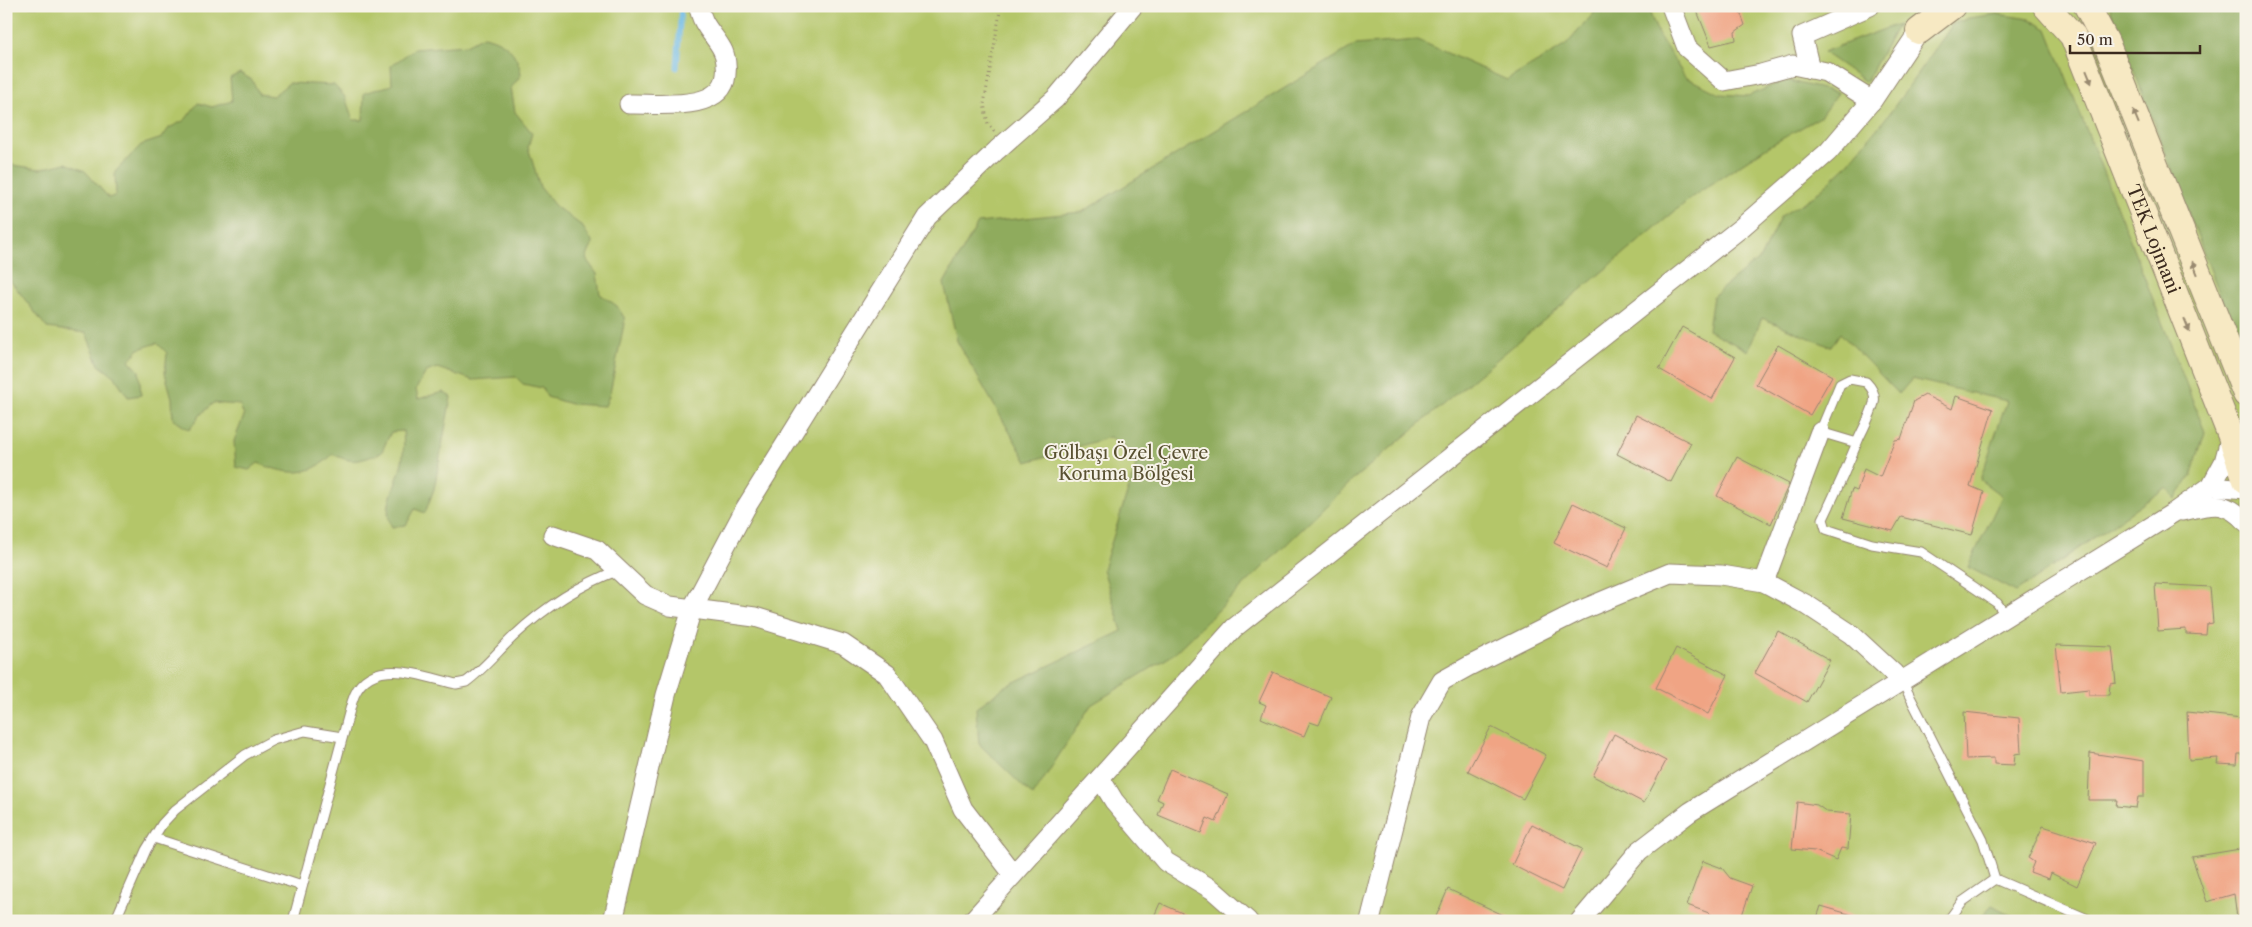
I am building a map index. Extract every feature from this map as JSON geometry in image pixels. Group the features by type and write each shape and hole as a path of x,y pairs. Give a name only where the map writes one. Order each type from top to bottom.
{"street":[{"path":"629,104 691,103 711,98 722,90 727,70 723,50 701,20 698,6"},
{"path":"613,921 666,695 692,609 745,509 927,217 1005,143 1056,98 1133,6"},
{"path":"1670,6 1687,48 1724,81 1761,74 1793,65 1826,72 1872,101"},
{"path":"1810,69 1802,36 1870,6"},
{"path":"972,921 1234,628 1742,226 1828,152 1872,101 1919,31 1931,6"},
{"path":"1919,31 1952,6"},
{"name":"TEK Lojmani","path":"2046,6 2073,36 2231,436 2246,480"},
{"name":"TEK Lojmani","path":"2087,6 2106,42 2246,394"},
{"path":"1764,582 1820,432"},
{"path":"2213,494 2231,436"},
{"path":"1580,921 1640,851 1690,812 2173,514 2213,494 2246,490"},
{"path":"2213,494 2246,522"},
{"path":"553,535 597,550 645,595 670,606 755,617 843,644 887,674 933,741 964,809 1013,874"},
{"path":"1370,921 1422,717 1431,696 1442,681 1579,611 1670,573 1721,575 1764,582 1807,605 1850,634 1902,681"},
{"path":"1100,778 1114,801 1166,862 1213,890 1248,921"}],"lane":[{"path":"1857,443 1820,432 1840,384 1850,379 1861,380 1870,386 1875,397 1857,443 1823,519 1826,529 1872,544 1921,552 1938,561 1997,603 2006,616"},
{"path":"293,921 342,737 354,696 362,682 369,677 394,671 456,684 466,682 515,635 551,606 590,581 619,570"},
{"path":"1902,681 1983,840 1995,878 2092,921"},
{"path":"115,921 146,850 162,824 175,810 245,755 259,747 305,731 342,737"},
{"path":"154,838 302,886"},
{"path":"1948,921 1962,902 1995,878"}],"path":[{"path":"1001,6 984,104 988,124 1005,143"}],"green space":[{"name":"Gölbaşı Özel Çevre Koruma Bölgesi","path":"6,6 2246,6 2246,921 6,921"},
{"path":"1600,6 1647,6 1659,36 1685,77 1720,94 1748,96 1786,80 1838,93 1820,117 1764,149 1692,197 1357,476 1171,656 1091,705 1033,796 979,744 976,708 1006,686 1122,631 1103,569 1139,456 1110,437 1027,462 957,341 944,283 978,223 1082,212 1355,45 1418,40 1507,80 1566,45"},
{"path":"2109,6 2246,6 2246,362"},
{"path":"1997,14 2029,19 2047,29 2205,432 2191,476 2175,499 2167,487 2016,592 1968,567 2002,496 1980,480 2007,401 1912,379 1899,394 1840,333 1831,347 1762,318 1748,351 1708,330 1713,296 1760,258 1781,216 1814,196 1846,166 1889,114 1953,24 1969,18"},
{"path":"1898,24 1866,82 1823,52"},
{"path":"483,36 504,44 517,60 521,75 511,88 515,112 532,133 528,147 540,187 555,206 582,226 593,243 586,259 597,274 600,294 617,306 625,319 610,393 605,406 571,404 547,397 542,388 523,384 516,377 473,380 437,368 426,372 416,389 418,399 443,392 451,397 434,489 425,513 415,509 406,525 392,527 388,512 402,462 404,448 403,431 391,432 381,453 363,459 352,460 333,454 315,467 307,471 298,472 279,470 258,463 249,470 236,467 234,441 244,416 240,405 213,403 202,413 189,430 173,419 172,398 165,373 167,353 157,343 139,349 129,360 139,371 141,395 128,397 115,377 99,365 86,333 47,328 6,275 6,164 40,169 66,163 85,171 109,198 116,195 115,172 141,145 162,138 169,128 185,120 198,103 212,107 232,101 230,78 240,73 252,80 259,94 273,96 289,83 334,85 345,97 353,120 363,120 364,93 392,85 391,66 414,49 466,45"},
{"path":"1992,905 2022,921 1977,921"}],"building":[{"path":"1695,6 1738,6 1745,25 1735,32 1736,40 1711,46"},
{"path":"1682,327 1735,357 1712,399 1659,369"},
{"path":"1778,345 1832,376 1810,415 1756,384"},
{"path":"1925,395 1952,409 1956,396 1993,409 1970,486 1984,492 1972,535 1901,517 1893,531 1843,518 1852,489 1857,491 1864,469 1880,477 1895,440 1901,439 1914,401"},
{"path":"1636,415 1691,443 1671,482 1617,454"},
{"path":"1737,457 1789,484 1771,524 1717,496"},
{"path":"1573,503 1626,528 1607,568 1554,543"},
{"path":"2155,584 2210,587 2213,623 2207,624 2206,635 2186,634 2186,629 2158,631"},
{"path":"1778,631 1830,660 1807,702 1755,673"},
{"path":"2056,645 2112,647 2116,683 2110,684 2109,695 2089,695 2089,689 2061,692"},
{"path":"1676,648 1728,675 1708,714 1656,688"},
{"path":"1273,672 1331,697 1319,725 1310,722 1304,736 1261,718 1266,705 1259,702"},
{"path":"1964,712 2019,718 2021,753 2015,754 2014,765 1994,764 1994,758 1966,759"},
{"path":"2187,712 2242,718 2244,754 2238,754 2237,765 2217,764 2218,758 2189,760"},
{"path":"1491,727 1546,755 1523,799 1468,771"},
{"path":"1614,734 1666,761 1644,803 1593,776"},
{"path":"2090,753 2144,761 2144,797 2138,797 2136,808 2116,806 2117,800 2088,800"},
{"path":"1170,769 1228,794 1216,822 1207,818 1201,833 1158,815 1163,802 1157,799"},
{"path":"1797,802 1817,805 1827,812 1851,814 1848,849 1841,848 1836,860 1815,851 1792,849"},
{"path":"1532,824 1582,849 1562,890 1512,865"},
{"path":"2043,826 2096,843 2077,886 2051,873 2049,879 2030,872 2034,862 2028,858"},
{"path":"2246,848 2246,918 2237,918 2234,894 2207,902 2192,857"},
{"path":"1703,861 1722,868 1730,878 1752,886 1741,918 1735,916 1731,921 1718,921 1709,913 1687,905"},
{"path":"1448,889 1516,921 1434,921"},
{"path":"1160,903 1200,921 1152,921"},
{"path":"1821,906 1859,917 1858,921 1816,921"}],"waterway":[{"path":"677,68 681,6"}]}
